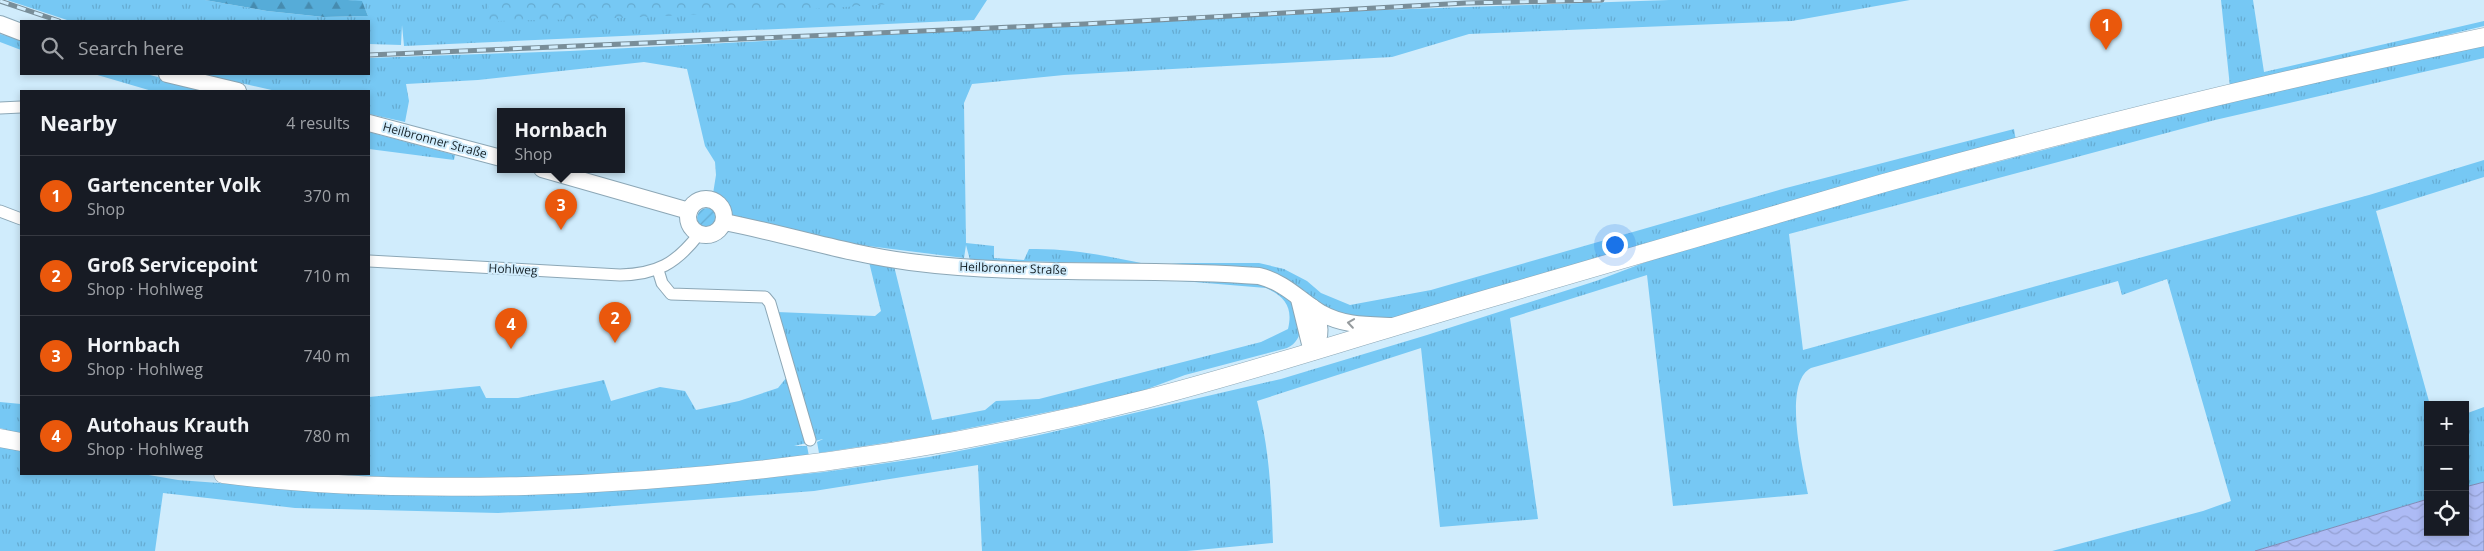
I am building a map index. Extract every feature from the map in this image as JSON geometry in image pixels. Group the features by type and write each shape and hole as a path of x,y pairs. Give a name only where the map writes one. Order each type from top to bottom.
{"main road":[{"path":"232,475 357,485 472,487 660,480 742,472 874,454 996,433 1145,399 1312,352 1897,179 2274,83 2484,37"},
{"path":"0,438 20,442"}],"street":[{"path":"0,24 20,32"},
{"path":"171,75 234,90"},
{"path":"0,108 20,107"},
{"name":"Heilbronner Straße","path":"370,123 497,157"},
{"path":"556,173 689,211"},
{"path":"712,200 721,206 724,222 717,232 711,235 699,234 694,232 688,222 689,211 696,202 712,200"},
{"path":"0,211 20,218"},
{"name":"Heilbronner Straße","path":"724,222 845,251 909,262 970,268 1259,276 1285,286 1298,299 1334,319 1349,324 1400,326"},
{"name":"Hohlweg","path":"370,261 620,275 640,274 658,270 689,248 699,234"},
{"path":"658,270 662,283 671,294 765,298 770,303 810,440"},
{"path":"1298,299 1312,352"},
{"path":"1312,308 1321,332 1319,342 1312,352"}],"green space":[{"path":"7,0 205,0 267,11 324,17 368,16 362,2 348,0 987,0 974,20 404,46 402,25 401,45 370,44 370,20 67,20"},
{"path":"205,0 362,1 368,16 324,17 267,11"},
{"path":"490,0 951,0 718,14 485,21"},
{"path":"1669,0 1910,0 1792,21 1469,34 1392,57 1064,75 972,84 964,103 966,243 994,246 994,258 1024,260 1029,249 1044,249 1088,253 1146,264 970,260 966,245 964,258 852,244 725,216 721,206 712,200 716,175 715,162 705,146 687,69 644,62 478,80 406,84 409,101 405,122 370,114 370,90 272,90 205,75 370,75 370,58 570,51 1324,12"},
{"path":"2221,0 2253,0 2264,72 2484,21 2484,26 2230,87"},
{"path":"0,34 20,40 20,50 0,42"},
{"path":"2484,44 2484,58 2215,120 1789,234 1803,350 2369,195 2484,160 2484,177 2376,211 2429,401 2424,401 2424,500 2255,551 2052,551 2203,511 2231,501 2167,279 2122,295 2118,281 1811,368 1802,377 1796,407 1799,446 1808,494 1673,506 1647,275 1510,318 1538,519 1440,527 1421,348 1257,401 1267,455 1273,543 1187,551 982,551 978,465 814,491 498,513 295,508 163,493 155,551 0,551 0,447 20,451 20,475 149,475 178,480 312,490 566,493 687,486 824,472 929,457 1035,436 1281,379 1596,281 1646,262 1882,192 2220,104"},
{"path":"97,75 150,75 209,90 149,90"},
{"path":"2014,129 2016,141 1398,318 1350,321 1318,305 1305,291 1282,277 1157,265 1182,263 1259,263 1284,269 1307,281 1321,293 1350,305 1431,290 1786,188"},
{"path":"370,132 455,155 454,160 370,149"},
{"path":"707,208 714,211 717,218 714,225 707,228 700,225 697,218 700,211"},
{"path":"869,262 894,266 932,420 985,410 996,401 1039,399 1261,342 1288,329 1289,309 1279,295 1266,288 1158,279 982,277 981,274 1158,277 1265,283 1274,287 1288,298 1297,313 1300,329 1299,337 1287,348 1185,375 1139,392 930,436 819,453 817,442 823,439 794,446 807,446 809,456 794,459 555,478 477,480 330,475 370,475 370,397 480,386 486,398 518,398 604,380 611,401 660,387 685,391 696,410 739,401 778,388 791,372 777,312 875,316 881,311"},
{"path":"0,402 20,404 20,434 0,428"},
{"path":"2484,407 2484,482 2469,486 2469,446 2469,413"}],"water":[{"path":"2484,482 2484,551 2255,551 2424,500 2424,536 2469,536 2469,486"}],"railway":[{"path":"370,55 1084,24 1466,3 1602,0"},
{"path":"0,1 56,20"}],"place":[{"name":"Gartencenter Volk","path":"2106,50"},
{"name":"Hornbach","path":"561,230"},
{"name":"Groß Servicepoint","path":"615,343"},
{"name":"Autohaus Krauth","path":"511,349"}]}
